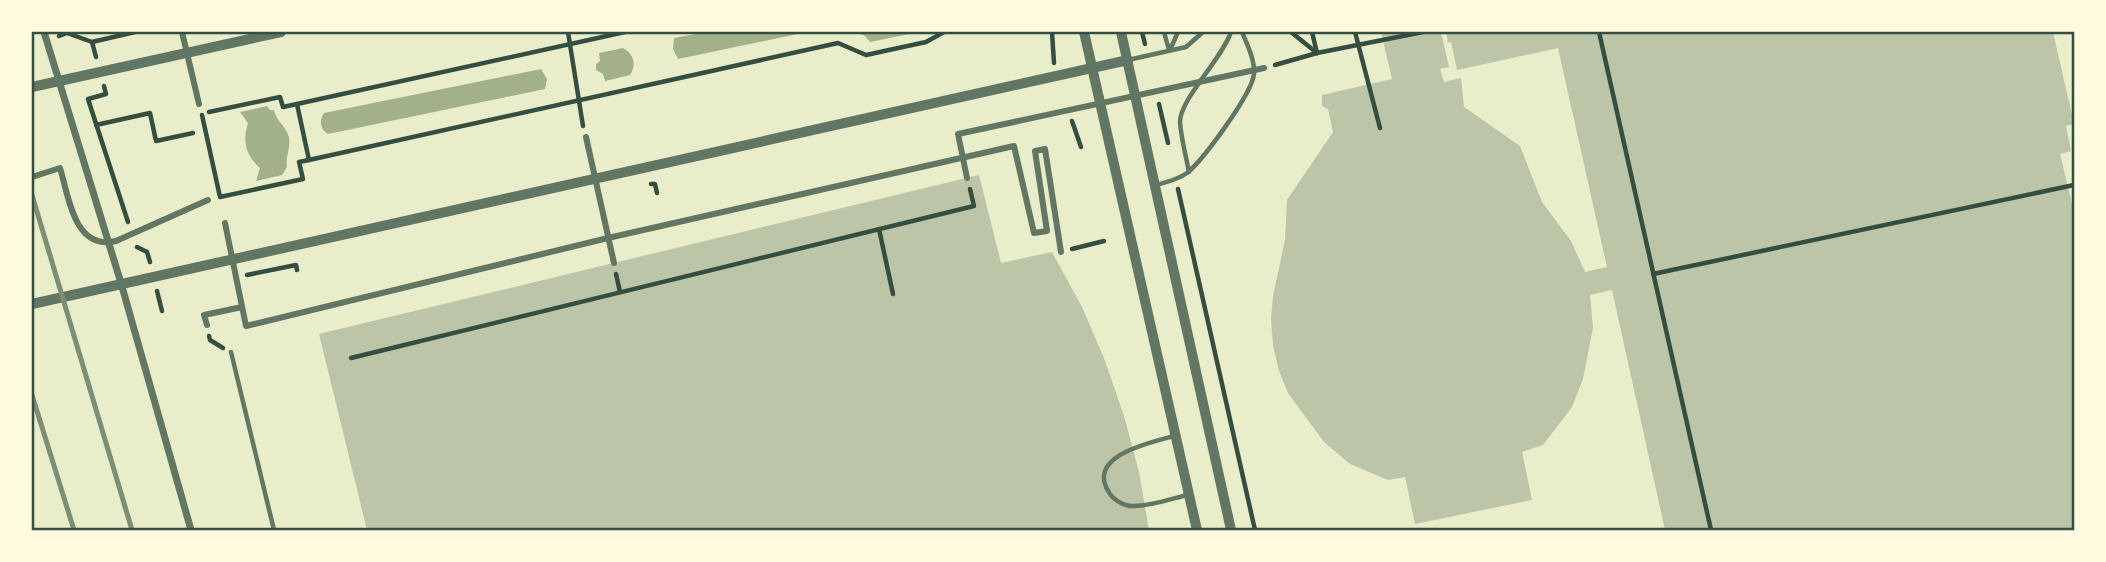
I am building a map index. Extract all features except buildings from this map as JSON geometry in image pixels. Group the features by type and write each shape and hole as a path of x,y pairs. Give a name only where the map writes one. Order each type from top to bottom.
{"street":[{"path":"182,32 199,104"},
{"path":"32,88 281,32"},
{"path":"1084,32 1197,530"},
{"path":"1121,32 1231,530"},
{"path":"45,36 121,283 191,530"},
{"path":"32,304 1128,61"},
{"path":"967,178 958,134 1264,68"},
{"path":"586,137 614,263"},
{"path":"225,223 246,326 608,238 1014,146 1034,233 1047,232 1035,151 1045,149 1061,252"},
{"path":"32,177 60,168 79,227 86,237 103,243 116,242 208,200"},
{"path":"206,325 204,315 242,307"}],"lane":[{"path":"1164,32 1169,51"},
{"path":"1169,51 1178,32"},
{"path":"1128,61 1186,47 1203,32"},
{"path":"1189,172 1180,123 1182,111 1222,52 1231,32"},
{"path":"1154,186 1176,180 1189,172 1209,150 1250,88 1254,69 1242,32"},
{"path":"231,352 275,530"},
{"path":"1174,436 1139,445 1120,454 1106,468 1105,482 1110,494 1121,503 1132,507 1188,495"}],"path":[{"path":"45,36 67,33 92,42 135,32"},
{"path":"568,32 586,137"},
{"path":"201,114 280,97 283,107 625,32"},
{"path":"199,104 220,197 303,179 299,162 838,43 866,55 926,42 944,32"},
{"path":"1142,32 1148,55"},
{"path":"1291,32 1317,53"},
{"path":"1314,32 1317,53"},
{"path":"1354,32 1380,128"},
{"path":"1264,68 1317,53 1423,32"},
{"path":"1599,32 1711,530"},
{"path":"92,42 106,94 88,99 132,234"},
{"path":"1156,92 1255,530"},
{"path":"296,104 309,160"},
{"path":"96,125 150,113 156,141 193,133"},
{"path":"351,358 974,206 967,178"},
{"path":"654,184 657,193"},
{"path":"1653,274 2074,185"},
{"path":"879,229 893,294"},
{"path":"1061,252 1104,241"},
{"path":"136,247 147,252"},
{"path":"236,278 297,267"}],"shaded area":[{"path":"707,32 807,32 678,59 673,49 674,38"},
{"path":"856,32 919,32 870,42"},
{"path":"623,48 632,57 634,64 630,75 605,81 603,74 596,70 596,64 600,61 599,53"},
{"path":"541,69 547,79 545,89 328,134 321,125 324,113"},
{"path":"267,106 274,110 289,137 287,167 282,175 256,181 260,168 246,148 248,123 240,112"}],"railway":[{"path":"32,195 132,530"},
{"path":"32,395 74,530"}]}
